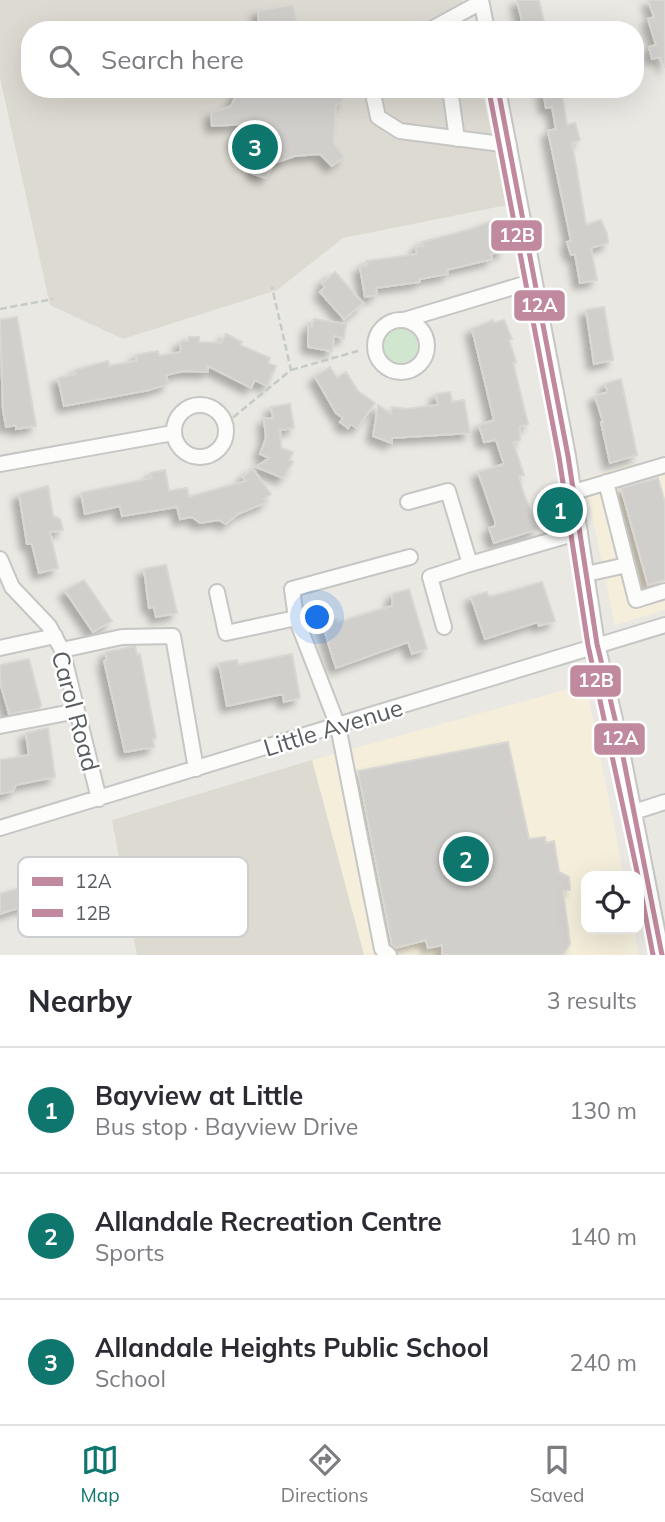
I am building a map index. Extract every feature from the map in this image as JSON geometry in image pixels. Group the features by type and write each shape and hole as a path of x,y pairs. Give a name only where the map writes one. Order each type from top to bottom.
{"street":[{"path":"448,21 481,1 484,21"},
{"path":"374,98 378,117 400,131 509,145"},
{"path":"451,98 457,139"},
{"path":"500,98 573,492 597,644 662,955"},
{"path":"404,320 534,281"},
{"path":"199,404 219,412 225,424 224,442 217,451 206,457 195,457 184,452 173,433 178,415 188,407 199,404"},
{"path":"0,464 173,433"},
{"path":"573,492 665,465"},
{"path":"606,482 636,600 665,592"},
{"path":"408,502 447,491 470,564"},
{"path":"444,627 429,577 580,532"},
{"path":"389,955 382,949 338,726 296,618 292,589 410,557"},
{"name":"Carol Road","path":"0,559 12,587 49,626 58,643 99,799"},
{"path":"586,573 627,565"},
{"path":"217,592 226,633 296,618"},
{"name":"Little Avenue","path":"0,828 665,625"},
{"path":"0,648 122,637 173,636 196,769"},
{"path":"0,726 77,711"},
{"path":"634,812 665,802"}],"path":[{"path":"272,287 291,370"},
{"path":"0,309 53,299"},
{"path":"225,424 291,370 358,351"}],"shaded area":[{"path":"0,0 463,0 468,21 21,21 21,98 484,98 507,205 343,238 277,290 123,339 50,305 0,78"},
{"path":"665,455 665,610 615,625 584,478"},
{"path":"586,684 623,871 581,871 581,934 635,934 639,955 364,955 312,760"},
{"path":"312,760 364,955 137,955 134,937 248,937 248,857 119,857 112,820"}],"green space":[{"path":"401,329 413,334 418,346 413,358 401,363 389,358 384,346 389,334"}],"building":[{"path":"517,0 539,0 544,21 522,21"},
{"path":"648,0 665,0 665,67 659,57 652,59 649,47 656,45 648,19 654,17"},
{"path":"293,4 297,21 259,21 258,11"},
{"path":"235,98 341,98 342,102 336,105 334,143 344,157 332,166 320,154 295,156 274,163 266,178 253,174 262,140 243,151 234,140 248,124 212,126 211,113 231,106"},
{"path":"544,98 562,98 567,125 575,123 580,140 572,143 586,225 601,220 607,234 608,243 591,248 597,280 580,283 575,254 571,255 567,242 571,241 548,131 556,129 552,107 546,108"},
{"path":"491,221 498,222 504,251 491,254 492,259 447,270 448,274 420,279 420,282 376,288 377,295 365,297 360,267 368,265 367,261 417,254 416,247 423,246 422,242 472,229"},
{"path":"335,272 363,303 344,319 320,292 325,287 322,283"},
{"path":"604,307 613,360 594,364 586,310"},
{"path":"17,317 36,426 16,429 16,425 6,427 3,410 0,320"},
{"path":"314,319 346,324 344,338 334,336 332,351 308,347 308,326 312,327"},
{"path":"493,320 494,323 504,320 512,339 509,340 516,362 513,363 528,424 519,427 520,440 513,442 524,475 519,476 523,492 538,529 494,543 489,528 495,526 495,521 478,472 504,464 496,440 484,442 479,425 494,420 472,329"},
{"path":"226,334 242,342 240,345 270,358 268,363 276,366 267,386 255,380 251,388 208,366 208,372 184,371 166,375 168,384 149,390 64,406 58,378 76,374 75,370 108,361 109,366 137,361 136,355 158,351 159,356 180,352 181,341 188,341 189,337 199,337 199,342 221,343"},
{"path":"330,367 337,378 346,372 358,391 375,403 357,428 351,424 348,428 340,422 343,418 336,413 315,377"},
{"path":"621,379 637,455 610,463 603,422 595,396 608,392 605,384"},
{"path":"450,392 452,402 464,400 470,433 392,438 392,443 373,436 378,405 391,414 392,407 407,409 438,405 436,394"},
{"path":"290,404 294,428 280,430 281,448 293,452 289,460 293,462 283,478 256,467 269,458 260,454 266,438 264,419 273,418 271,407"},
{"path":"253,469 271,494 264,499 267,502 238,514 226,524 219,520 200,523 192,517 180,519 177,507 122,516 120,506 85,514 81,493 152,478 151,473 165,470 169,491 187,488 189,497 246,481 243,477"},
{"path":"658,478 665,503 665,580 648,585 621,488"},
{"path":"48,486 53,516 60,519 63,530 50,532 58,568 39,573 32,544 27,544 19,494"},
{"path":"166,565 177,613 156,617 154,607 149,608 144,569"},
{"path":"84,580 112,621 93,632 65,591"},
{"path":"542,582 555,621 539,626 538,622 485,639 471,597 487,592 488,596 493,596"},
{"path":"409,589 427,649 412,654 408,642 336,668 322,623 337,619 338,622 392,606 393,594"},
{"path":"135,646 137,655 140,654 156,738 153,738 154,747 125,752 104,661 107,660 106,652"},
{"path":"292,654 300,698 284,702 283,695 278,695 227,706 219,663 237,660 238,665"},
{"path":"29,659 41,705 38,709 9,714 0,682 0,665"},
{"path":"48,728 55,777 16,785 13,791 0,794 0,760 29,755 26,733"},
{"path":"508,742 529,839 545,837 546,843 554,841 559,872 569,877 570,890 563,891 570,944 563,955 442,955 442,945 428,948 426,940 395,948 392,945 358,771"},
{"path":"18,888 18,908 0,914 0,894"}],"transit line":[{"name":"12B","path":"490,98 559,457 588,645 637,871"},
{"name":"12A","path":"500,98 568,456 597,644 619,736 662,955"},
{"name":"12B","path":"644,908 653,955"}],"place":[{"name":"Allandale Heights Public School","path":"255,147"},
{"name":"Bayview at Little","path":"560,510"},
{"name":"Allandale Recreation Centre","path":"466,859"}]}
